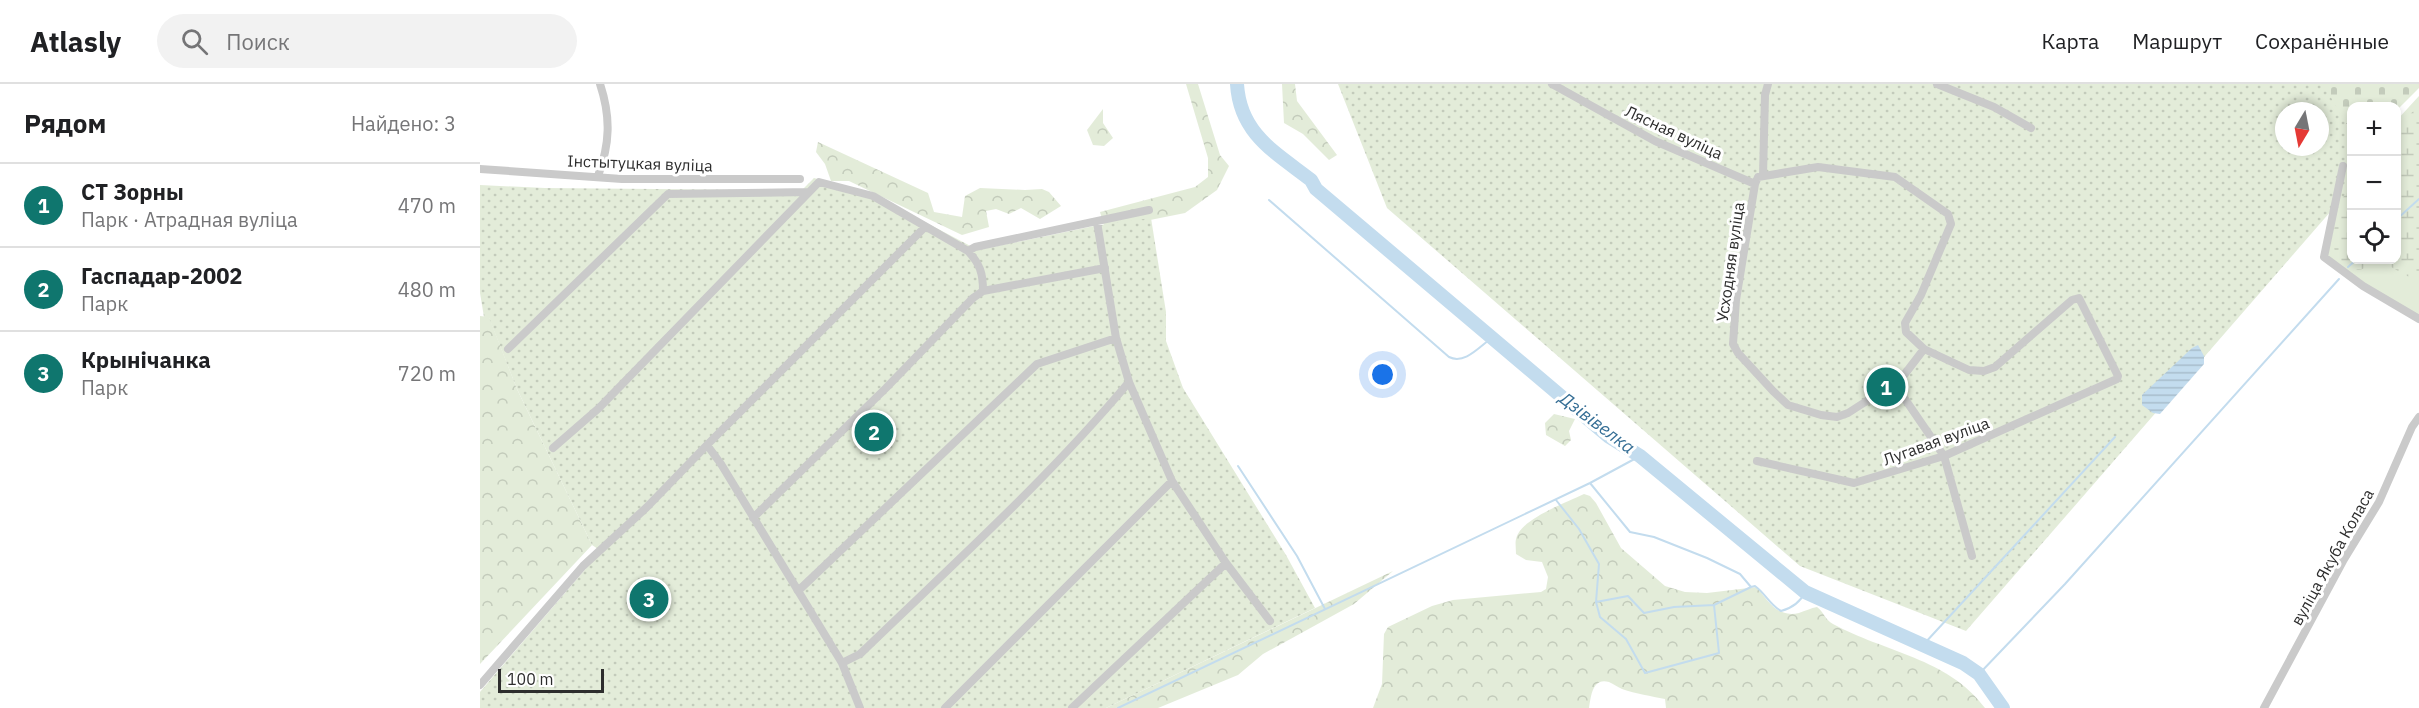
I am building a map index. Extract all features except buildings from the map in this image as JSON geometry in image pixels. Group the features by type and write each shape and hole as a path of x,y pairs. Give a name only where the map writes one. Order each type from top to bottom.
{"street":[{"path":"598,176 606,150 609,125 606,102 600,84"},
{"name":"Лясная вуліца","path":"1552,84 1655,141 1755,184"},
{"path":"1763,176 1765,96 1768,84"},
{"path":"1937,84 1994,107 2031,128"},
{"path":"2343,166 2324,257 2363,286 2419,319"},
{"path":"1755,184 1758,177 1818,167 1895,177 1948,214 1951,224 1921,295 1905,323 1906,332 1923,349 1901,379 1894,383 1944,456 1972,556"},
{"name":"Інстытуцкая вуліца","path":"480,169 622,179 800,179"},
{"path":"553,448 599,408 819,182 873,196 968,251 978,262 983,274 983,291"},
{"name":"Усходняя вуліца","path":"1755,184 1736,300 1733,344 1738,353 1788,405 1821,415 1837,417 1848,413 1894,383"},
{"path":"508,348 668,194 809,192"},
{"path":"968,251 975,247 1149,210"},
{"path":"1097,222 1116,338 1129,382 1172,481 1226,563 1270,621"},
{"path":"480,685 583,566 647,507 925,227"},
{"path":"753,518 886,388 973,298 983,291 1105,268"},
{"name":"Лугавая вуліца","path":"1756,461 1854,483 1944,456 2117,380 2117,372 2079,298 2072,300 1995,367 1984,371 1969,370 1923,349"},
{"path":"798,591 1036,364 1116,338"},
{"path":"842,663 860,654 1000,518 1104,411 1129,382"},
{"name":"вуліца Якуба Коласа","path":"2264,708 2343,561 2379,502 2412,427 2419,417"},
{"path":"707,445 721,464 842,663 860,708"},
{"path":"945,708 1172,481"},
{"path":"1072,708 1226,563"}],"green space":[{"path":"1186,84 1198,84 1220,155 1229,166 1217,190 1185,213 1105,229 1100,212 1195,187 1208,177 1208,158"},
{"path":"1282,84 1295,84 1297,101 1337,155 1329,160 1303,134 1284,123"},
{"path":"1338,84 2323,84 2347,125 2347,193 1966,631 1800,566 1387,208"},
{"path":"2316,84 2419,84 2419,88 2401,106 2401,102 2347,102 2347,124 2340,125 2329,106 2329,102 2327,102"},
{"path":"2419,96 2419,315 2363,286 2324,253 2343,166 2347,208 2347,264 2401,264 2401,116"},
{"path":"2419,105 2419,278 2404,275 2384,264 2401,264 2401,124"},
{"path":"1103,109 1103,123 1113,138 1104,146 1093,145 1087,130"},
{"path":"818,142 928,193 934,212 962,217 965,196 980,188 1042,189 1049,192 1061,206 1040,219 1021,208 1009,214 996,209 986,211 989,227 962,235 849,181 831,181 825,164 816,152"},
{"path":"814,178 870,193 978,250 1094,226 1151,218 1166,312 1166,341 1183,388 1286,555 1315,608 1106,708 480,708 480,692 601,551 592,545 517,389 489,318 484,317 480,293 480,185 545,188 778,190 803,189"},
{"path":"2347,183 2347,264 2372,264 2361,270 2337,260 2335,227"},
{"path":"480,316 489,317 517,389 592,545 480,664"},
{"path":"1554,414 1575,419 1569,431 1571,440 1565,446 1546,435 1545,423"},
{"path":"1584,494 1590,496 1596,503 1621,548 1665,586 1685,592 1707,593 1757,587 1769,603 1785,613 1799,613 1817,607 1833,624 1934,667 1953,678 1970,691 1985,708 1666,708 1665,699 1627,691 1603,681 1593,689 1589,708 1373,708 1382,684 1384,634 1388,627 1432,606 1453,600 1541,592 1546,589 1548,577 1542,562 1526,560 1516,554 1516,539 1519,532 1535,518"},
{"path":"1393,571 1354,604 1263,654 1238,675 1158,708 1106,708"}],"water":[{"path":"2198,345 2204,356 2204,364 2160,414 2153,413 2142,405 2142,395"}],"waterway":[{"name":"Дзівівелка","path":"1237,84 1245,116 1252,129 1273,151 1311,180 1316,189 1608,436 1640,456 1805,592 1963,663 1979,674 2003,708"},
{"path":"2401,215 2419,199"},
{"path":"1269,200 1449,357 1455,359 1467,357 1493,337"},
{"path":"2348,267 2351,264"},
{"path":"1979,674 2065,584 2339,279"},
{"path":"1924,644 2115,437"},
{"path":"1118,708 1590,483 1640,456"},
{"path":"1238,466 1297,556 1325,609"},
{"path":"1590,483 1630,532 1654,537 1740,574 1751,587 1755,586 1781,611 1795,604 1805,592"},
{"path":"1556,500 1579,529 1599,564 1596,602 1600,617 1626,639 1645,673 1719,653 1714,605 1751,587"},
{"path":"1596,602 1628,596 1644,613 1674,607 1714,605"}],"place":[{"name":"СТ Зорны","path":"1886,387"},
{"name":"Гаспадар-2002","path":"874,432"},
{"name":"Крынічанка","path":"649,599"}]}
